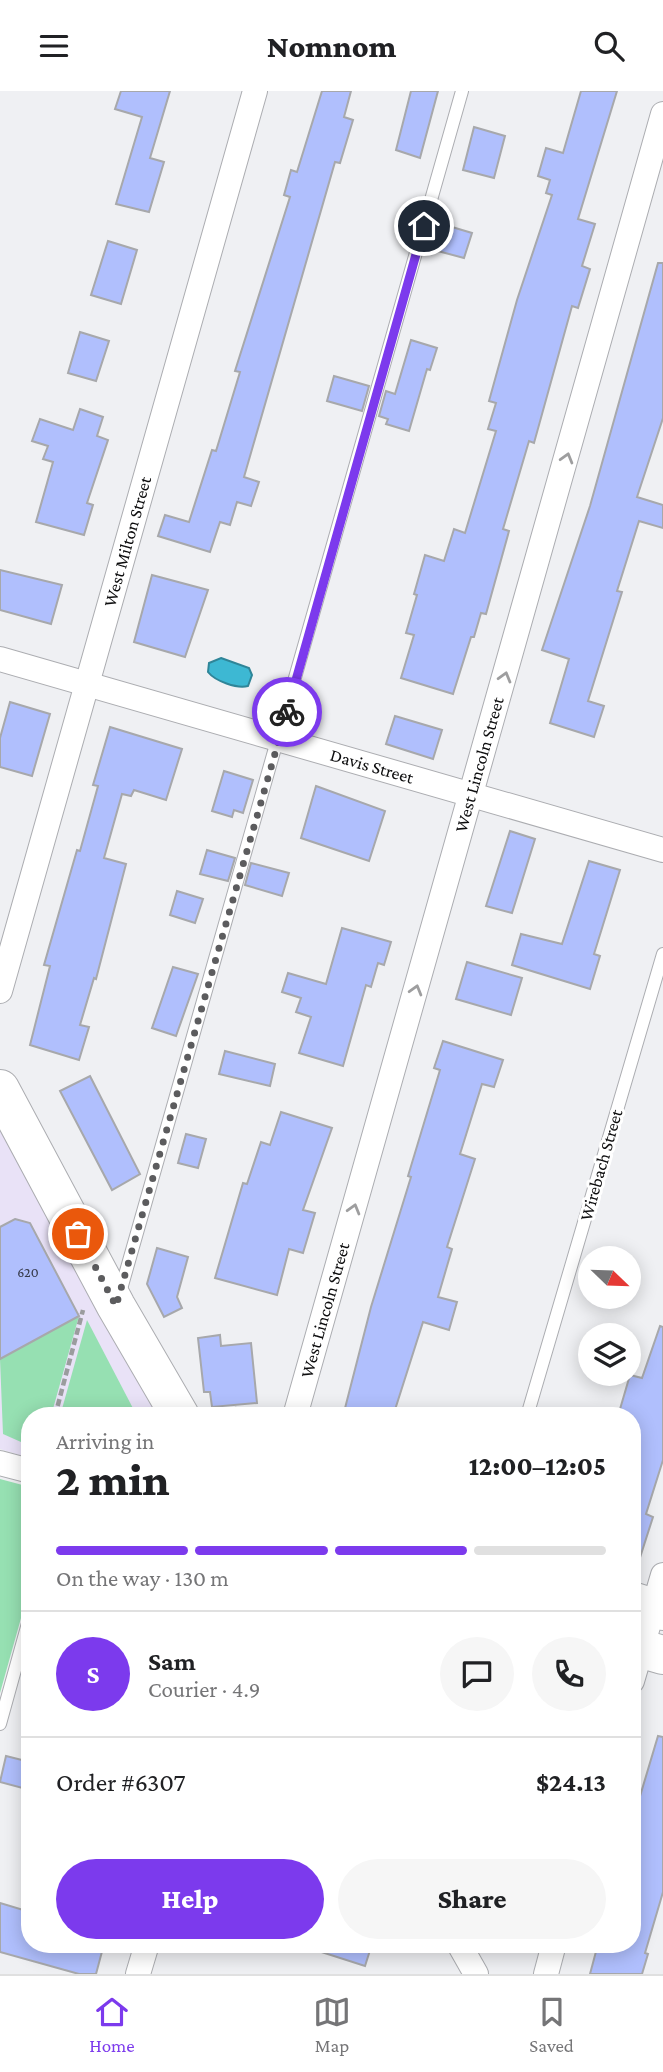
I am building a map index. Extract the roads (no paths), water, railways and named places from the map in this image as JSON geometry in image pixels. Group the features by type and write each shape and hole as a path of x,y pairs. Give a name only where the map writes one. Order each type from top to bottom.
{"main road":[{"path":"0,1089 100,1306 173,1407"}],"street":[{"name":"West Milton Street","path":"0,991 255,91"},
{"name":"West Lincoln Street","path":"287,1407 472,793 663,114"},
{"name":"Davis Street","path":"0,659 663,848"},
{"path":"0,1463 21,1469"},
{"path":"642,1658 653,1599"},
{"path":"138,1974 144,1953"},
{"path":"464,1953 476,1974"},
{"path":"546,1974 552,1953"}],"lane":[{"path":"100,1306 279,737 462,91"},
{"name":"Wirebach Street","path":"530,1407 663,954"},
{"path":"0,1724 21,1648"}],"water":[{"path":"221,658 249,668 252,675 248,686 226,683 208,672 209,663"}]}
